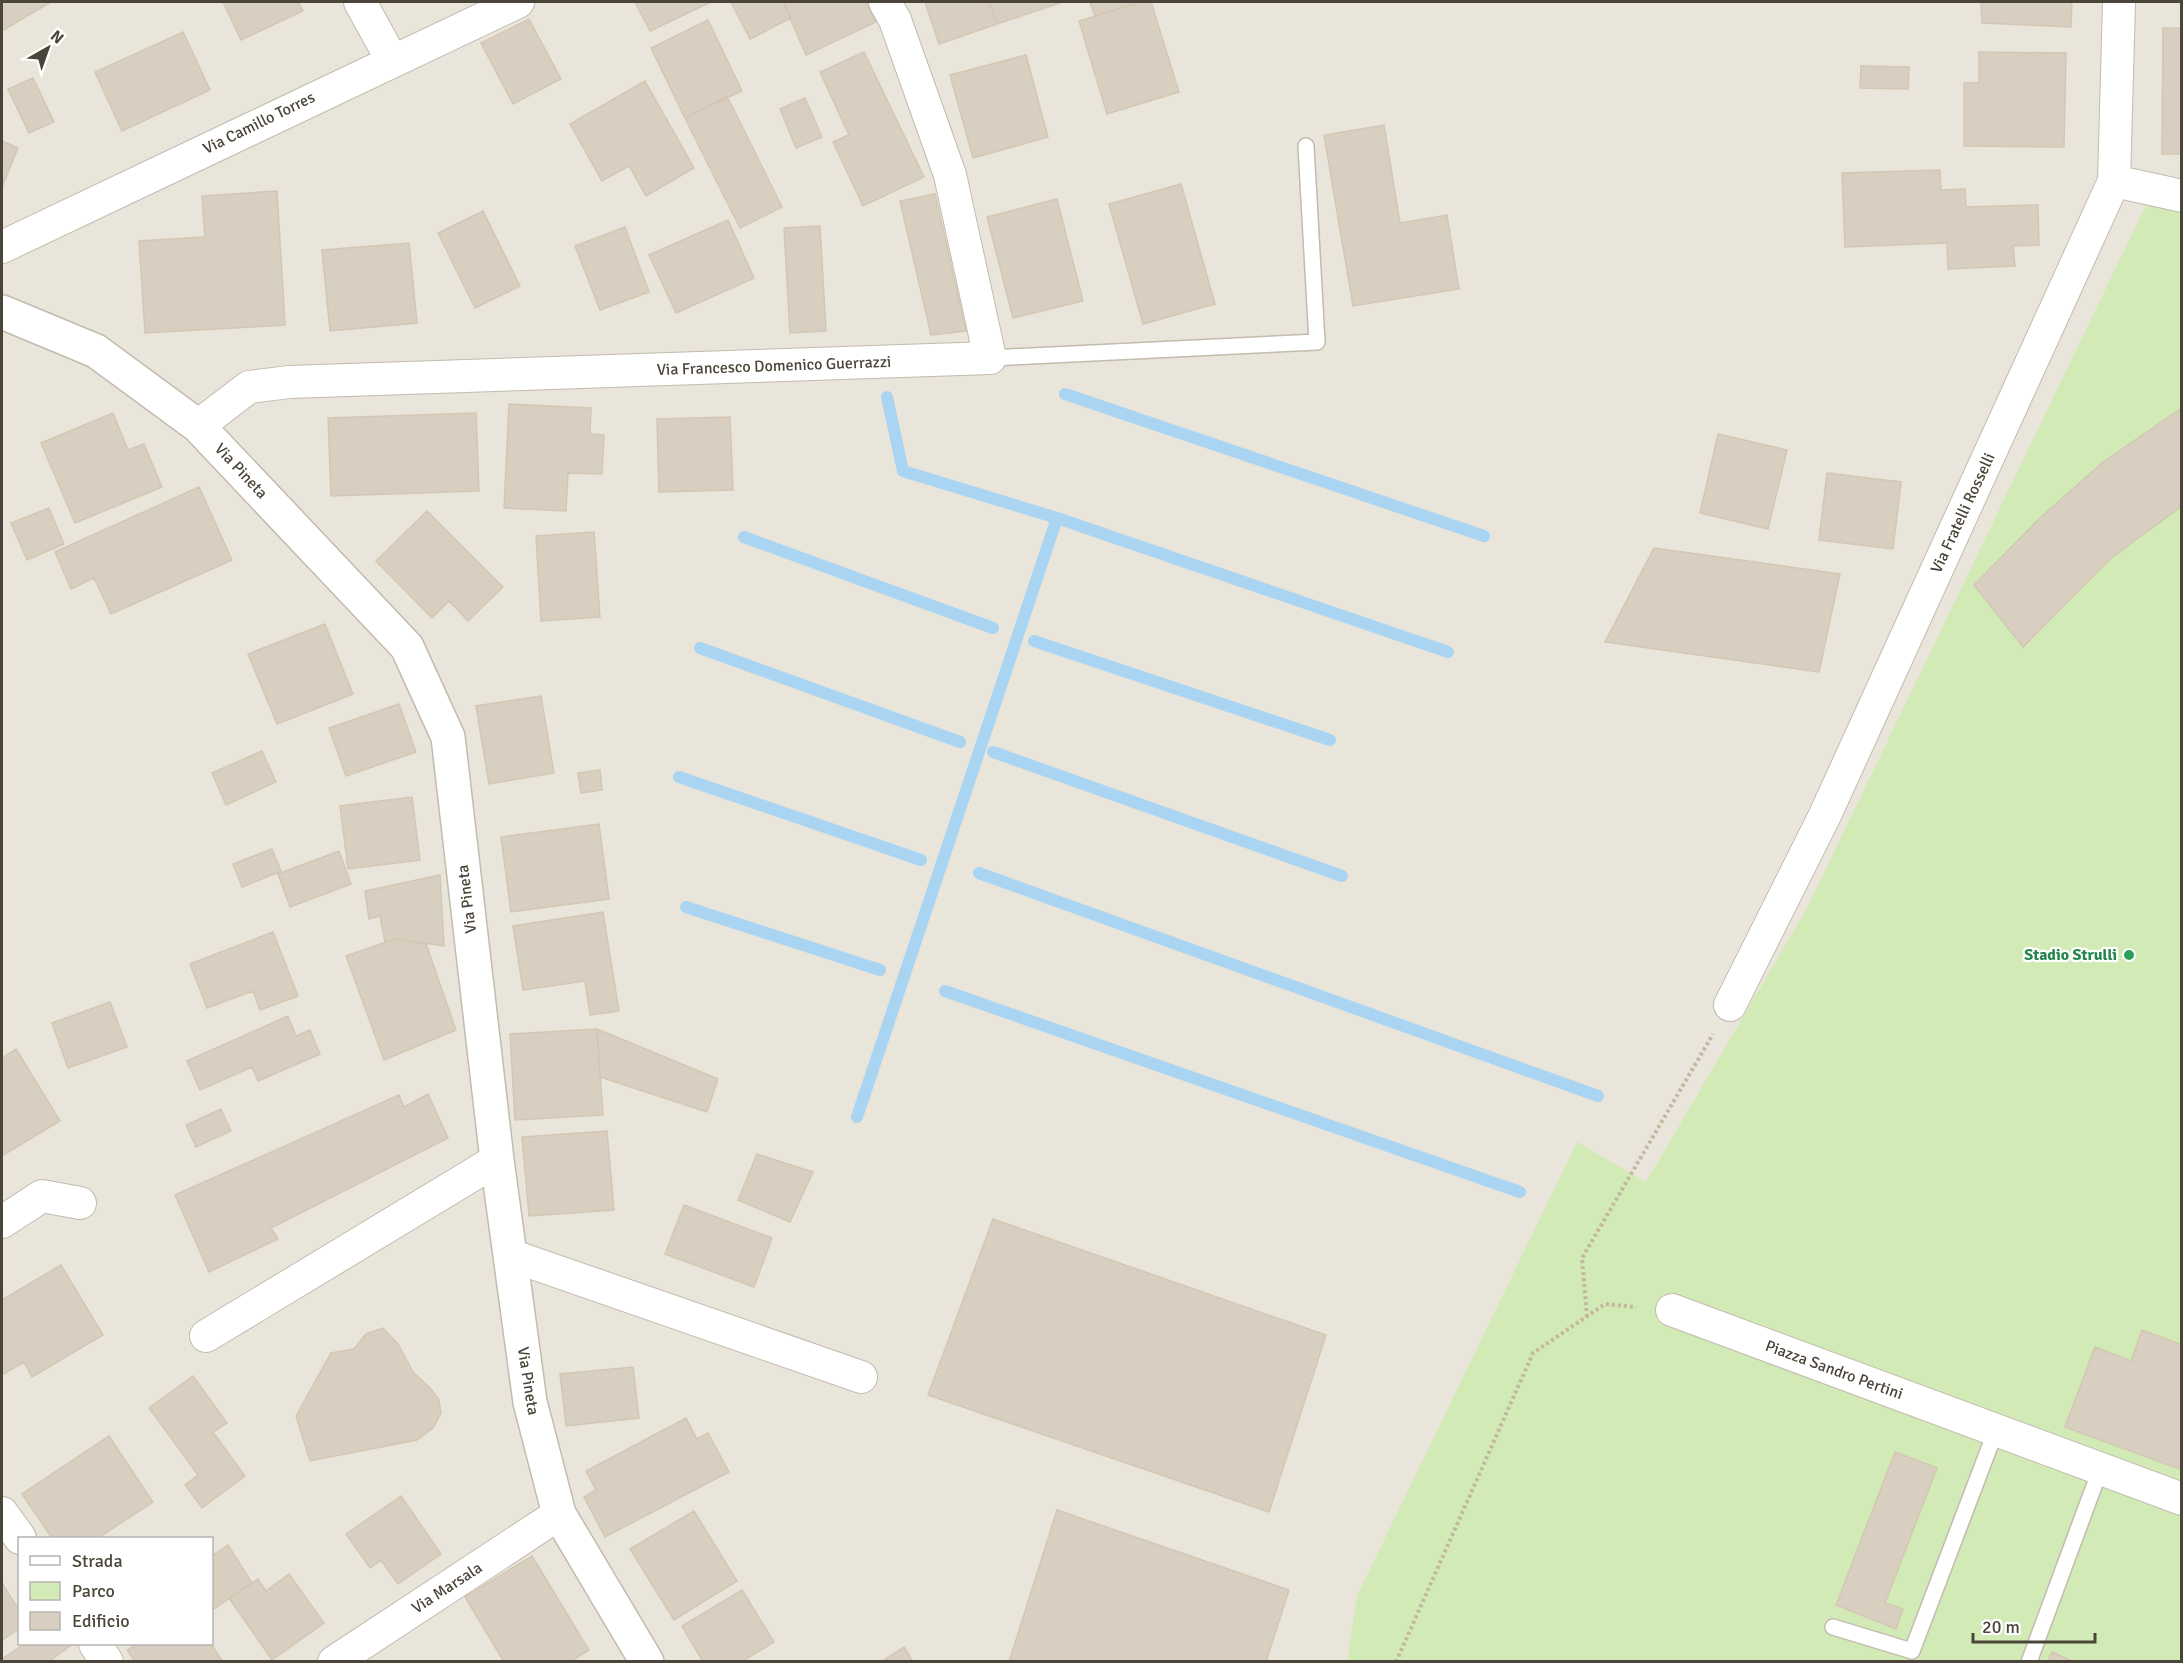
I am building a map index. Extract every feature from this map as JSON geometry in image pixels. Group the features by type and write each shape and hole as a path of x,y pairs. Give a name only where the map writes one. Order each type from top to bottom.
{"street":[{"path":"360,2 392,60"},
{"name":"Via Camillo Torres","path":"2,247 518,2"},
{"path":"885,2 895,20 951,175 990,358"},
{"name":"Via Fratelli Rosselli","path":"1730,1005 1825,815 2115,181 2119,2"},
{"path":"2115,181 2181,196"},
{"name":"Via Pineta","path":"4,316 96,351 198,426 407,647 448,737 497,1160 530,1402 559,1514 647,1662"},
{"name":"Via Francesco Domenico Guerrazzi","path":"198,426 249,387 289,382 990,358"},
{"path":"206,1336 497,1160"},
{"path":"2,1222 42,1196 80,1203"},
{"path":"510,1255 861,1377"},
{"name":"Piazza Sandro Pertini","path":"1672,1310 2181,1499"},
{"path":"2,1513 19,1537"},
{"name":"Via Marsala","path":"334,1662 559,1514"},
{"path":"95,1645 107,1662"}],"lane":[{"path":"990,358 1317,342 1306,147"},
{"path":"1833,1627 1911,1651 1996,1430"},
{"path":"2029,1662 2100,1470"}],"path":[{"path":"1587,1317 1582,1258 1730,1005"},
{"path":"1396,1662 1533,1353 1605,1304 1672,1310"}],"shaded area":[{"path":"2,2 2181,2 2181,1661 2,1662"}],"green space":[{"path":"2148,201 2181,209 2181,1661 1347,1662 1357,1596 1577,1142 1646,1182 1806,910"}],"building":[{"path":"2,2 51,2 2,31"},
{"path":"223,2 298,2 303,11 241,40"},
{"path":"635,2 711,2 650,31"},
{"path":"731,2 783,2 791,18 750,39"},
{"path":"783,2 866,2 876,22 806,55"},
{"path":"925,2 989,2 997,24 939,44"},
{"path":"989,2 1063,2 997,24"},
{"path":"1090,2 1141,2 1095,16"},
{"path":"1141,2 1151,2 1179,92 1107,114 1079,21"},
{"path":"1981,2 2072,2 2071,27 1982,23"},
{"path":"529,19 561,79 513,104 481,43"},
{"path":"708,20 742,91 685,118 651,48"},
{"path":"2163,28 2182,28 2182,154 2162,154"},
{"path":"183,32 210,90 122,131 95,72"},
{"path":"864,52 924,177 863,206 833,142 849,135 820,72"},
{"path":"1979,52 2066,53 2064,147 1964,146 1964,83 1979,83"},
{"path":"1026,55 1048,137 973,158 950,75"},
{"path":"1861,66 1909,67 1908,89 1860,88"},
{"path":"33,78 54,122 29,133 8,89"},
{"path":"645,81 694,168 646,196 629,166 602,181 570,124"},
{"path":"727,96 782,207 740,228 685,118"},
{"path":"805,98 822,137 796,148 780,109"},
{"path":"1384,125 1400,223 1447,215 1459,289 1353,306 1324,135"},
{"path":"2,141 18,148 2,187"},
{"path":"1940,170 1941,190 1965,189 1966,207 2038,205 2039,245 2013,246 2015,266 1948,269 1947,243 1845,247 1842,173"},
{"path":"1181,184 1215,304 1143,324 1109,204"},
{"path":"277,191 285,325 145,333 139,241 205,237 202,196"},
{"path":"935,194 966,331 931,335 900,201"},
{"path":"1057,199 1083,301 1013,318 987,217"},
{"path":"483,211 520,286 475,308 438,233"},
{"path":"728,220 754,278 676,313 649,255"},
{"path":"820,226 826,331 790,333 784,228"},
{"path":"625,227 649,292 600,310 575,246"},
{"path":"409,243 417,323 330,331 322,250"},
{"path":"509,404 591,408 590,434 604,435 602,474 568,473 566,511 504,508"},
{"path":"2182,408 2182,506 2111,558 2023,647 1974,585 2040,518 2103,462"},
{"path":"113,413 128,450 144,444 162,487 75,523 41,443"},
{"path":"476,413 479,491 331,496 328,418"},
{"path":"730,417 733,490 659,492 657,419"},
{"path":"1718,434 1787,450 1768,529 1700,513"},
{"path":"1827,473 1901,482 1893,549 1819,540"},
{"path":"199,487 232,560 111,614 94,578 71,589 55,552"},
{"path":"49,508 64,544 27,560 11,523"},
{"path":"427,511 503,587 468,621 449,601 432,618 376,561"},
{"path":"594,532 600,617 541,621 536,536"},
{"path":"1654,548 1840,574 1819,672 1605,642"},
{"path":"325,624 353,694 277,724 248,654"},
{"path":"541,696 554,773 489,784 476,706"},
{"path":"399,704 416,752 346,776 329,728"},
{"path":"262,751 276,782 226,805 212,773"},
{"path":"600,770 602,790 581,793 578,773"},
{"path":"412,797 420,860 348,869 340,806"},
{"path":"599,824 609,899 511,912 501,837"},
{"path":"272,849 281,871 242,887 233,864"},
{"path":"339,851 351,884 290,907 278,874"},
{"path":"440,875 444,946 395,939 385,942 380,916 369,919 365,891"},
{"path":"603,912 619,1011 590,1015 585,981 523,990 513,926"},
{"path":"273,932 298,996 260,1010 253,991 207,1008 190,964"},
{"path":"395,939 426,944 456,1030 384,1060 346,956"},
{"path":"110,1002 127,1047 68,1068 52,1023"},
{"path":"288,1016 296,1036 310,1030 320,1054 258,1081 252,1067 200,1090 187,1061"},
{"path":"597,1029 718,1079 707,1112 600,1077"},
{"path":"597,1029 603,1115 515,1120 510,1034"},
{"path":"16,1049 60,1121 2,1156 2,1058"},
{"path":"428,1094 448,1138 271,1228 278,1239 209,1272 175,1195 399,1095 404,1107"},
{"path":"221,1109 231,1131 196,1147 186,1125"},
{"path":"607,1131 614,1210 529,1216 522,1137"},
{"path":"757,1154 813,1172 790,1222 738,1200"},
{"path":"684,1205 772,1238 754,1287 665,1254"},
{"path":"993,1219 1326,1335 1269,1512 928,1395"},
{"path":"61,1265 103,1335 32,1377 24,1362 2,1375 2,1300"},
{"path":"383,1328 398,1344 413,1372 439,1400 441,1413 433,1428 417,1440 310,1461 296,1416 331,1353 354,1349 366,1334"},
{"path":"2142,1330 2182,1345 2182,1470 2065,1427 2095,1347 2131,1361"},
{"path":"633,1367 639,1418 566,1426 560,1374"},
{"path":"193,1376 227,1423 213,1432 245,1476 202,1508 185,1485 198,1475 149,1408"},
{"path":"686,1418 697,1439 708,1433 729,1472 605,1537 584,1497 596,1490 586,1471"},
{"path":"109,1436 153,1502 100,1537 51,1537 22,1494"},
{"path":"1895,1452 1937,1468 1885,1603 1903,1609 1896,1629 1836,1605"},
{"path":"401,1496 441,1554 398,1584 381,1560 370,1568 346,1534"},
{"path":"1057,1510 1289,1590 1266,1662 1009,1662"},
{"path":"694,1511 737,1581 674,1620 630,1549"},
{"path":"228,1545 252,1583 213,1609 213,1555"},
{"path":"532,1556 589,1650 570,1662 504,1662 465,1597"},
{"path":"289,1574 324,1623 272,1660 229,1598 258,1579 266,1591"},
{"path":"2,1583 18,1609 18,1629 2,1640"},
{"path":"742,1590 774,1642 741,1662 703,1662 682,1626"},
{"path":"23,1645 72,1645 48,1662 2,1662 2,1659"},
{"path":"135,1645 212,1645 223,1662 135,1662 127,1650"},
{"path":"904,1647 913,1662 881,1662"},
{"path":"2052,1652 2074,1662 2048,1662"}],"waterway":[{"path":"1065,394 1484,536"},
{"path":"887,397 903,471 1057,518 1448,652"},
{"path":"857,1117 1057,518"},
{"path":"744,537 993,628"},
{"path":"1034,641 1330,740"},
{"path":"700,648 960,742"},
{"path":"993,752 1342,876"},
{"path":"679,777 921,860"},
{"path":"979,873 1598,1096"},
{"path":"686,907 880,970"},
{"path":"945,991 1520,1192"}],"place":[{"name":"Stadio Strulli","path":"2129,955"}]}
